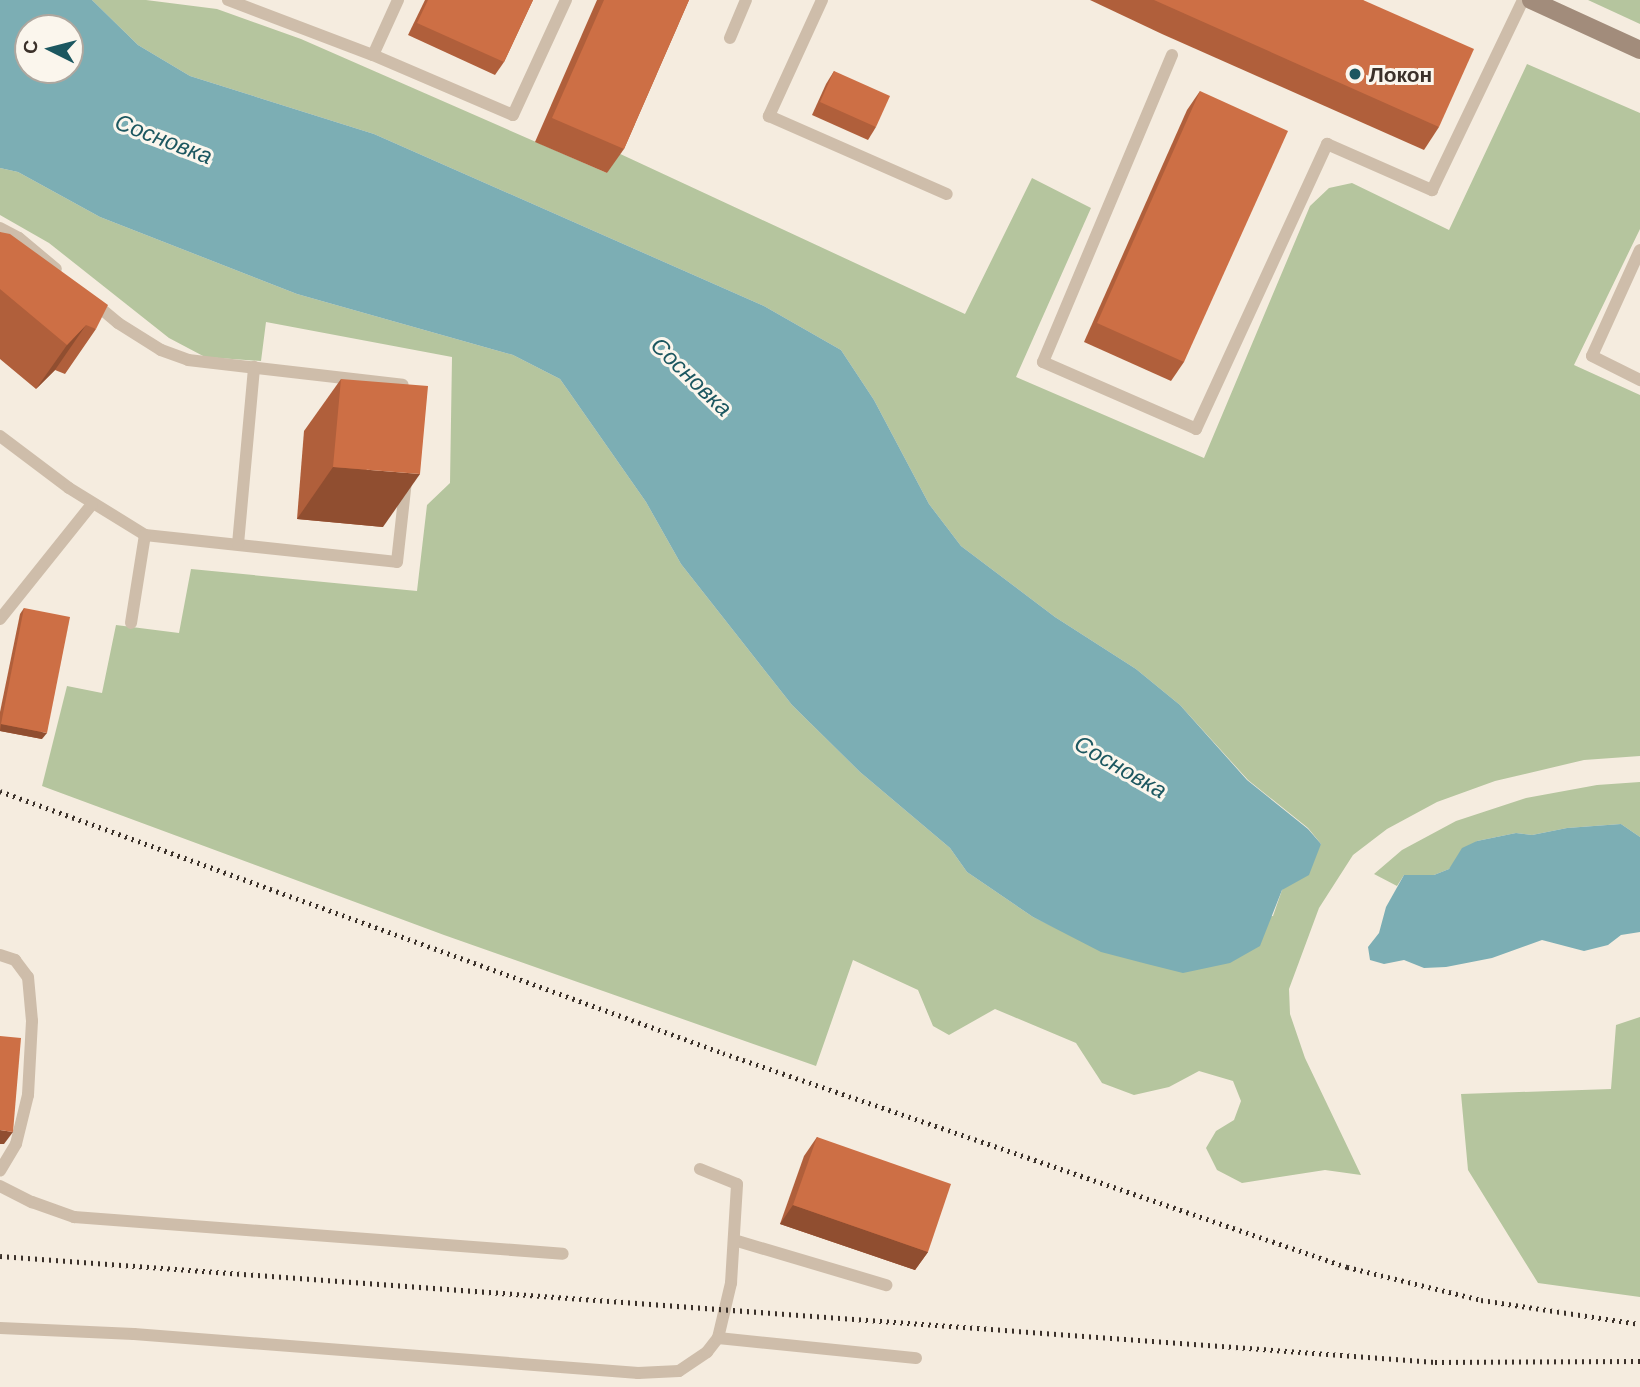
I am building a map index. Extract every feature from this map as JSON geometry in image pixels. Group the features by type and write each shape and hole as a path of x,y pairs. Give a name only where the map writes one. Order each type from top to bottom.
{"street":[{"path":"1531,0 1640,50"}],"lane":[{"path":"228,0 262,5 513,115 565,0"},
{"path":"373,55 398,0"},
{"path":"730,38 746,0"},
{"path":"822,0 769,116 947,194"},
{"path":"1172,55 1043,362 1196,429 1327,144 1432,190 1523,0"},
{"path":"0,228 19,238 64,276"},
{"path":"1640,250 1592,356 1640,380"},
{"path":"82,292 118,323 161,350 188,360 416,386"},
{"path":"238,544 254,368"},
{"path":"0,436 92,503 145,535 397,562 407,467"},
{"path":"0,619 92,503"},
{"path":"131,623 145,535"},
{"path":"0,954 15,960 28,977 32,1021 28,1095 16,1144 0,1171"},
{"path":"0,1328 134,1334 638,1373 679,1371 707,1352 718,1338 732,1283 737,1184 700,1169"},
{"path":"0,1186 32,1202 74,1217 563,1254"},
{"path":"734,1240 886,1285"},
{"path":"718,1338 916,1358"}],"green space":[{"path":"92,0 146,0 217,9 301,39 607,173 616,152 965,314 1032,178 1091,208 1016,377 1204,458 1310,206 1329,188 1352,183 1449,230 1527,64 1640,113 1640,229 1574,365 1640,395 1640,756 1584,760 1495,781 1437,802 1387,829 1353,855 1319,908 1289,989 1290,1014 1305,1058 1361,1175 1325,1170 1242,1183 1217,1170 1206,1148 1216,1131 1234,1120 1241,1101 1233,1081 1199,1071 1169,1087 1134,1095 1102,1083 1076,1043 995,1009 949,1035 933,1026 918,990 853,960 816,1066 444,935 42,786 67,686 102,693 116,625 179,633 191,569 417,591 427,505 450,483 452,357 266,322 261,361 205,357 169,338 49,243 0,215 0,168 18,172 100,217 297,294 513,355 560,379 646,502 681,564 792,705 860,772 950,848 967,872 1033,917 1066,933 1273,916 1282,890 1321,844 1308,828 1248,780 1180,705 1136,669 1055,617 961,546 929,504 874,400 841,350 764,306 374,134 190,76 138,45"},
{"path":"1588,0 1640,0 1640,24"},
{"path":"1640,782 1640,837 1621,824 1567,828 1532,835 1516,833 1477,841 1449,869 1434,875 1404,875 1397,886 1374,874 1402,850 1456,821 1526,798 1597,785"},
{"path":"1640,1017 1640,1297 1538,1283 1468,1170 1461,1094 1611,1089 1616,1025"}],"water":[{"name":"Сосновка","path":"0,0 92,0 138,45 190,76 374,134 764,306 841,350 874,400 929,504 961,546 1055,617 1136,669 1180,705 1247,780 1308,829 1321,844 1309,875 1282,890 1260,946 1230,963 1183,973 1101,952 1033,917 967,872 950,848 860,772 792,705 681,564 646,502 560,379 513,355 297,294 100,217 18,172 0,168"},
{"path":"1621,824 1640,837 1640,932 1621,935 1608,945 1584,951 1542,940 1492,958 1446,967 1424,968 1404,960 1384,964 1370,960 1368,947 1379,933 1386,907 1404,875 1434,875 1449,869 1462,848 1477,841 1516,833 1532,835 1567,828"}],"building":[{"path":"428,0 533,0 504,62 417,23"},
{"path":"604,0 689,0 624,149 552,118"},
{"name":"Локон","path":"1154,0 1363,0 1474,49 1439,127"},
{"path":"834,71 890,96 876,127 820,102"},
{"path":"1200,91 1288,131 1184,362 1097,323"},
{"path":"0,232 10,234 108,305 96,329 86,325 67,345 0,289"},
{"path":"341,379 428,386 420,474 333,467"},
{"path":"24,608 70,617 47,733 1,724"},
{"path":"0,1036 21,1038 13,1132 0,1130"},
{"path":"817,1137 951,1184 928,1252 793,1205"}],"railway":[{"path":"0,791 723,1053 1347,1267 1481,1300 1640,1324"},
{"path":"0,1256 1435,1362 1640,1361"}],"place":[{"name":"Локон","path":"1355,74"}]}
